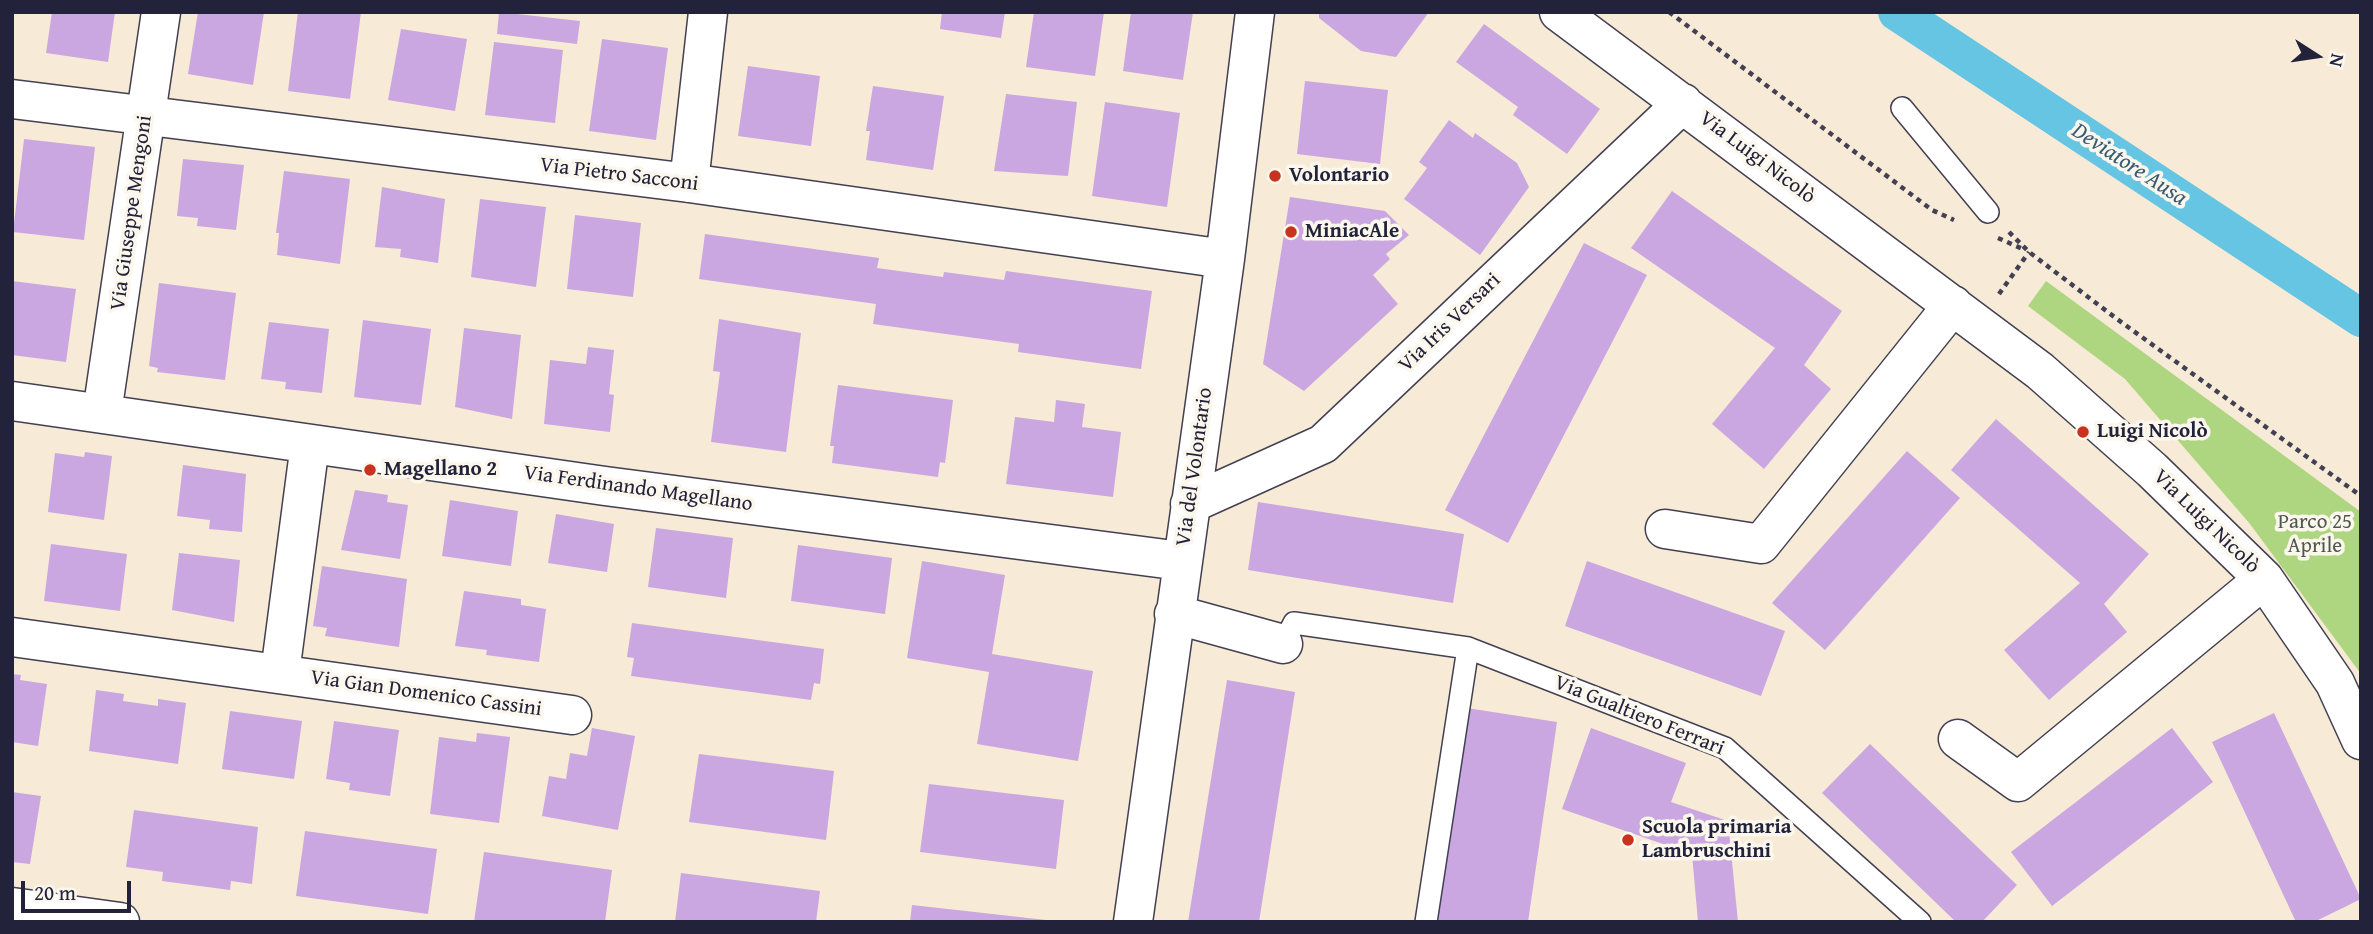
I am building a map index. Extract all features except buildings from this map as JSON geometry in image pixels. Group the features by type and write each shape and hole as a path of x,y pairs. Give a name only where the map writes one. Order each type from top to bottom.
{"street":[{"name":"Via Giuseppe Mengoni","path":"102,413 161,12"},
{"path":"689,183 708,12"},
{"name":"Via del Volontario","path":"1133,922 1225,259 1255,12"},
{"name":"Via Luigi Nicolò","path":"1559,12 2040,371 2152,470 2264,579 2335,683 2361,740"},
{"name":"Via Pietro Sacconi","path":"12,99 146,118 689,183 1225,259"},
{"name":"Via Iris Versari","path":"1191,504 1323,444 1683,103"},
{"path":"1665,529 1761,544 1965,315"},
{"name":"Via Ferdinando Magellano","path":"12,401 618,488 1181,561"},
{"name":"Via Gian Domenico Cassini","path":"280,673 310,443"},
{"name":"Via Luigi Nicolò","path":"1958,739 2018,782 2264,579"},
{"name":"Via Gualtiero Ferrari","path":"1174,614 1283,644"},
{"name":"Via Gian Domenico Cassini","path":"12,637 572,715"},
{"path":"12,908 120,922"}],"lane":[{"path":"1902,108 1988,212"},
{"name":"Via Gualtiero Ferrari","path":"1283,644 1294,623 1468,648 1725,748 1920,922"},
{"path":"1426,922 1468,648"}],"path":[{"path":"1669,12 1932,210 1956,220"},
{"path":"1993,236 2029,252 2361,496"},
{"path":"1965,315 2029,252"}],"green space":[{"name":"Parco 25 Aprile","path":"2046,281 2361,512 2361,674 2250,524 2125,379 2028,306"}],"waterway":[{"name":"Deviatore Ausa","path":"1897,12 2361,318"}],"place":[{"name":"Volontario","path":"1275,176"},
{"name":"MiniacAle","path":"1291,232"},
{"name":"Luigi Nicolò","path":"2083,432"},
{"name":"Magellano 2","path":"370,470"},
{"name":"Scuola primaria Lambruschini","path":"1628,840"}]}
